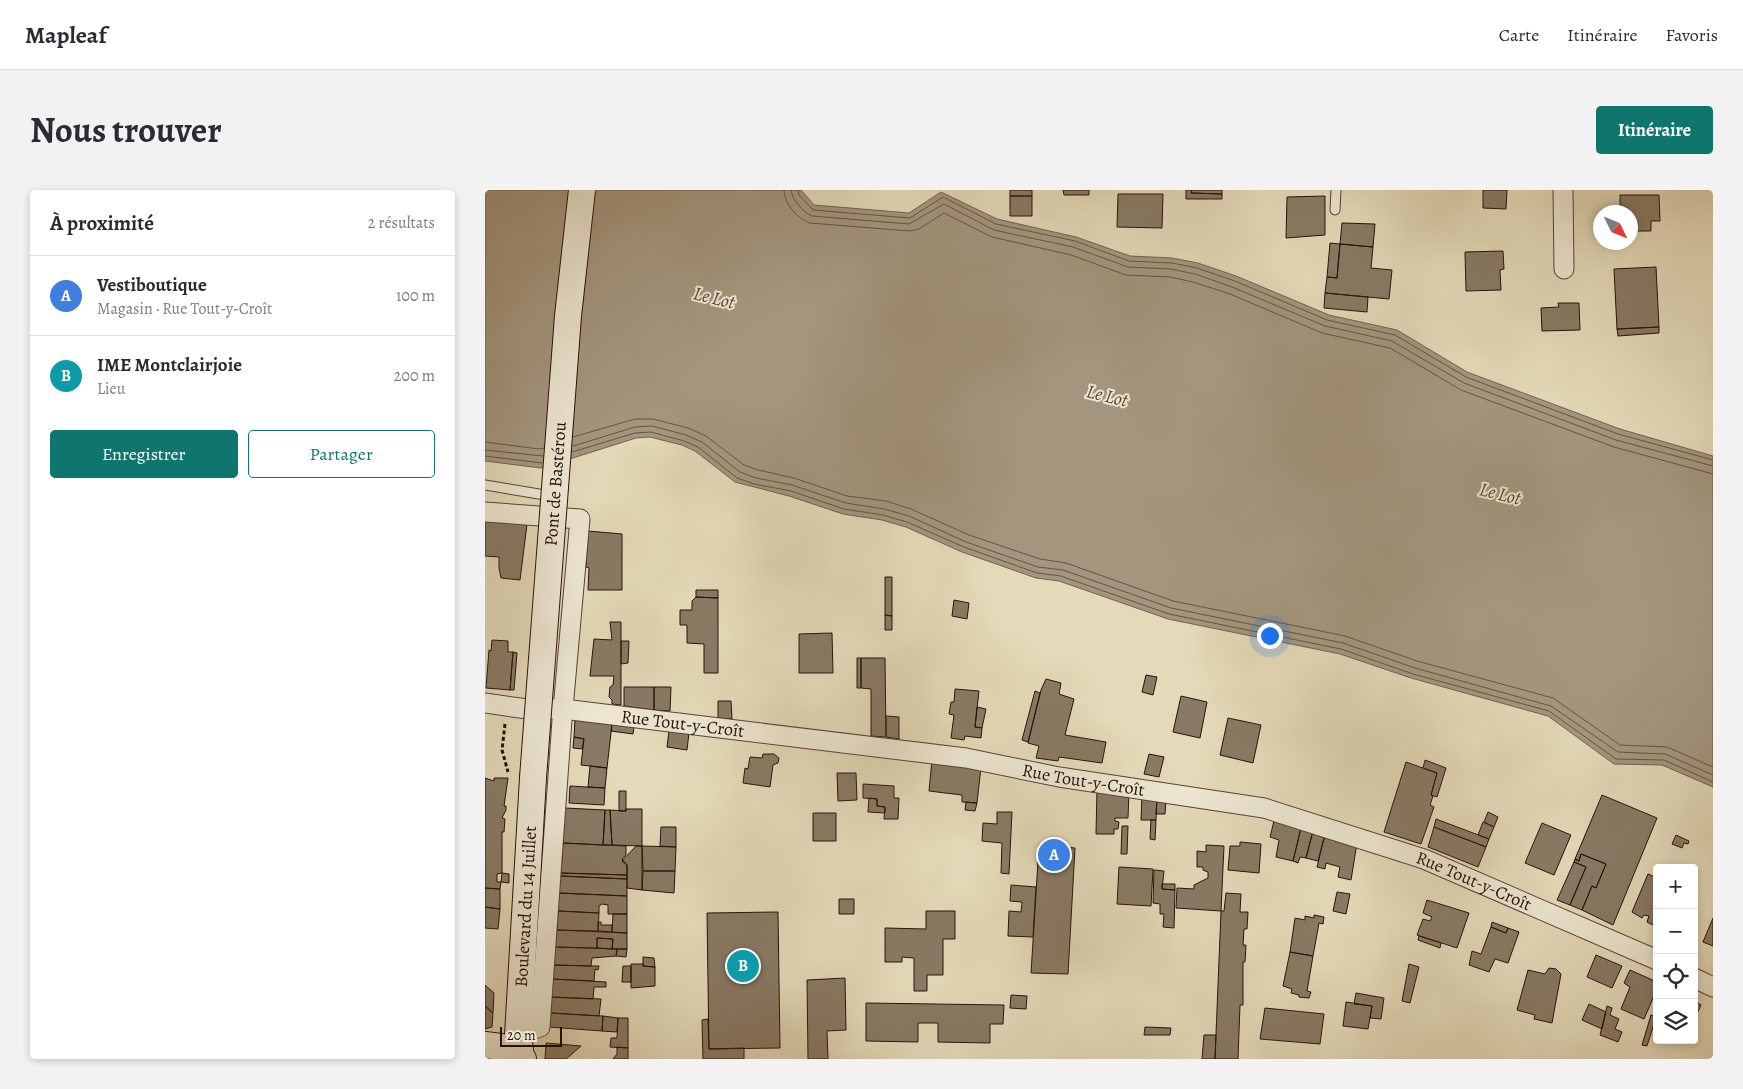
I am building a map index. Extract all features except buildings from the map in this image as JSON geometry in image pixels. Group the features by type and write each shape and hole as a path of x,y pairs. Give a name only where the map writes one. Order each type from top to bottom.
{"main road":[{"name":"Pont de Bastérou","path":"533,778 568,325 582,190"},
{"name":"Boulevard du 14 Juillet","path":"510,1049 533,778"}],"street":[{"path":"1563,190 1564,269"},
{"path":"485,512 543,516 571,515 563,709 540,1026 510,1049"},
{"path":"527,709 543,516"},
{"name":"Rue Tout-y-Croît","path":"485,703 527,709 563,709 966,758 1059,777 1265,808 1424,859 1653,958"},
{"path":"1698,980 1713,987"}],"lane":[{"path":"1335,190 1335,210"},
{"path":"485,485 567,499"}],"water":[{"name":"Le Lot","path":"485,190 801,190 814,205 909,213 941,192 997,219 1076,237 1130,256 1172,258 1198,263 1236,276 1329,315 1397,330 1467,372 1620,429 1713,456 1713,787 1662,765 1614,764 1548,716 1411,678 1340,654 1168,619 1059,581 1036,578 962,552 906,527 882,520 843,514 789,496 735,482 695,451 682,445 650,437 636,438 541,468 485,461"}],"place":[{"name":"Vestiboutique","path":"1054,855"},
{"name":"IME Montclairjoie","path":"743,966"}]}
